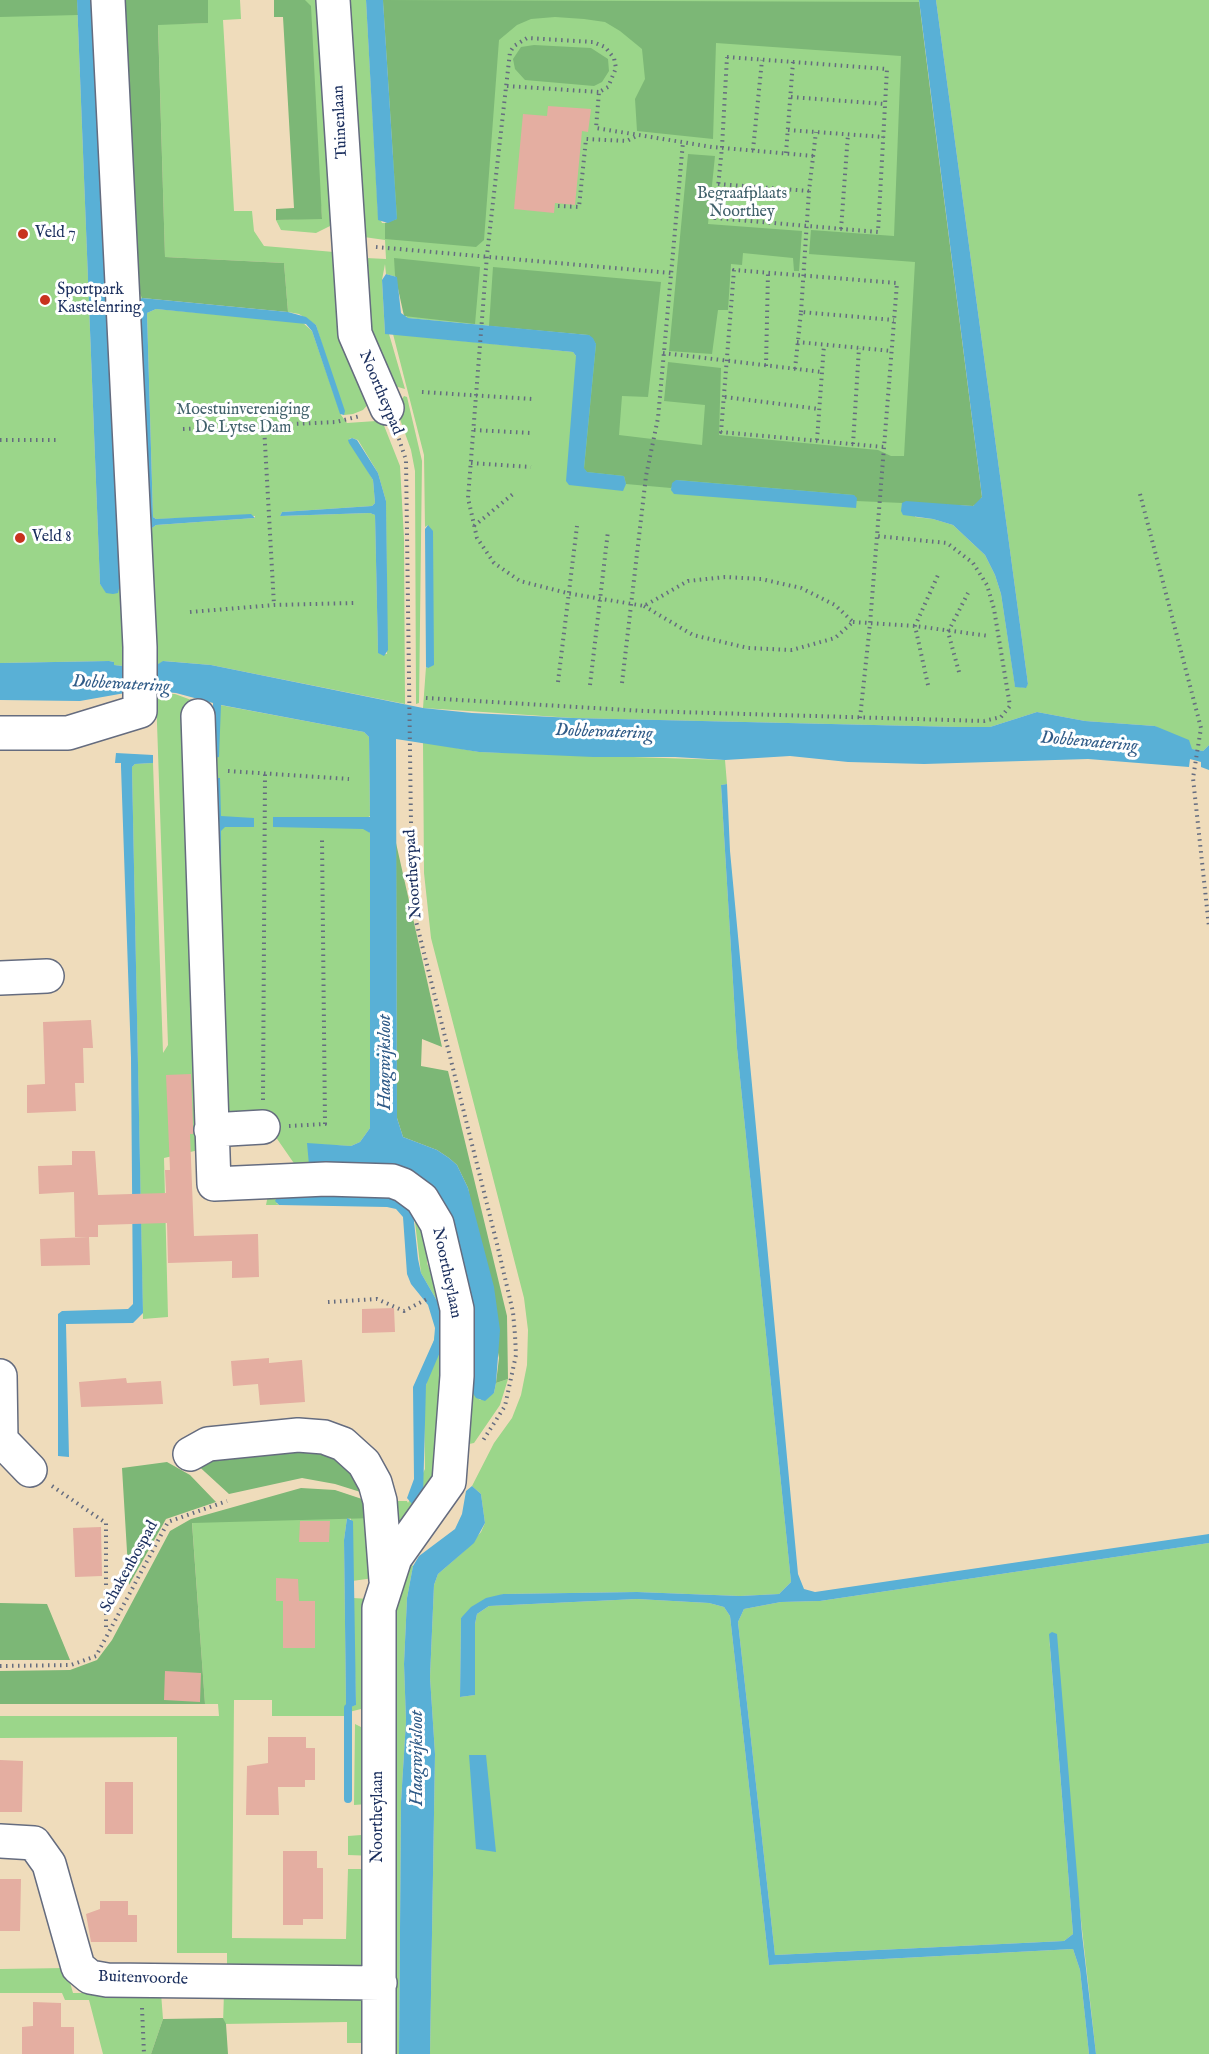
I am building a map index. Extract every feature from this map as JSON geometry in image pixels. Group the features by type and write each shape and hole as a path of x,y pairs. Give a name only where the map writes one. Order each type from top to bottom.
{"street":[{"path":"0,733 68,733 140,711 140,646 108,0"},
{"name":"Tuinenlaan","path":"333,0 348,244"},
{"name":"Noortheypad","path":"348,244 355,334 387,408"},
{"path":"198,716 211,1130 263,1127"},
{"path":"0,978 47,976"},
{"name":"Noortheylaan","path":"211,1130 214,1184 326,1179 392,1181 413,1192 422,1199 437,1224 457,1309 459,1346 449,1482 395,1558 386,1580 379,1608 379,2054"},
{"path":"0,1376 1,1440 30,1470"},
{"name":"Noortheylaan","path":"190,1454 208,1444 298,1435 324,1437 343,1444 364,1463 375,1483 380,1501 386,1580"},
{"name":"Buitenvoorde","path":"0,1841 34,1843 49,1864 78,1967 90,1977 141,1981 380,1983"}],"path":[{"path":"507,86 599,92 608,87 616,68 614,58 605,47 593,42 527,38 514,46 507,61 507,86 487,255 468,498 477,538 494,563 520,581 567,593 644,606 693,635 748,648 792,650 836,638 853,622"},
{"path":"727,57 793,62 887,69 878,232 715,218 727,57"},
{"path":"753,150 762,60"},
{"path":"786,153 793,62"},
{"path":"599,92 596,128 683,142 814,156"},
{"path":"791,97 885,104"},
{"path":"788,130 884,137"},
{"path":"795,369 816,132"},
{"path":"841,229 848,134"},
{"path":"558,206 579,207 586,139 627,141 639,135"},
{"path":"622,683 646,477 658,418 683,142"},
{"path":"718,184 809,191"},
{"path":"348,244 671,273"},
{"path":"860,718 870,624 897,283 734,270 722,432 884,447"},
{"path":"766,366 768,272"},
{"path":"801,312 894,320"},
{"path":"796,342 891,351"},
{"path":"817,440 824,345"},
{"path":"853,444 860,348"},
{"path":"663,353 822,372"},
{"path":"422,392 532,399"},
{"path":"724,397 819,409"},
{"path":"183,429 336,422 387,408"},
{"name":"Noortheypad","path":"387,408 406,460 411,824 416,921 497,1244 513,1312 515,1335 516,1354 506,1406 477,1448"},
{"path":"264,426 274,605"},
{"path":"474,430 531,433"},
{"path":"0,440 60,440"},
{"path":"471,463 531,467"},
{"path":"474,526 513,494"},
{"path":"1140,494 1202,728 1193,778 1209,927"},
{"path":"558,682 567,593 577,526"},
{"path":"590,685 608,531"},
{"path":"426,698 644,711 984,721 1001,717 1010,706 994,609 987,585 973,563 947,543 877,536"},
{"path":"928,685 915,626 938,575"},
{"path":"644,606 688,581 725,577 761,579 801,588 835,605 853,622 915,626 989,636"},
{"path":"959,672 948,632 968,593"},
{"path":"190,612 274,605 354,603"},
{"path":"198,769 350,779"},
{"path":"265,774 263,1127 325,1124 322,839"},
{"path":"328,1302 378,1299 404,1311 424,1302"},
{"path":"30,1470 106,1523 106,1633"},
{"name":"Schakenbospad","path":"0,1666 71,1665 96,1656 106,1633 168,1522 227,1502"},
{"path":"141,1981 144,2054"}],"green space":[{"name":"Moestuinvereniging De Lytse Dam","path":"0,0 77,0 100,584 107,593 135,284 142,298 139,300 152,528 156,525 255,518 255,516 156,519 153,517 147,313 156,309 302,322 312,331 341,415 347,423 376,421 383,423 400,466 404,538 405,704 211,665 164,661 150,669 114,665 114,662 109,661 0,663","holes":["349,439 358,440 378,473 386,501 387,654 378,653 375,515 370,513 280,516 282,512 372,506 375,503 373,480"]},
{"path":"0,0 77,0 78,15 0,17"},
{"path":"121,0 208,0 208,23 158,25 165,257 284,263 288,312 142,298 135,284"},
{"path":"208,0 240,0 241,19 223,20 234,211 252,211 254,231 264,246 334,252 371,401 363,410 353,414 344,415 316,325 299,314 288,312 284,263 165,257 158,24 208,23"},
{"path":"274,0 305,0 311,6 322,219 276,220 276,209 294,208 283,17 274,17"},
{"path":"305,0 322,0 334,220 330,226 316,233 281,230 276,220 322,218"},
{"name":"Begraafplaats Noorthey","path":"342,0 366,0 378,214 382,223 388,223 393,157 383,0 919,0 928,77 915,517 953,525 985,555 1001,594 1015,686 1025,688 1028,684 936,0 1209,0 1209,745 1203,751 1191,749 1155,726 1085,721 1037,712 990,727 960,727 573,718 423,708 426,667 428,668 428,525 425,527 424,455 393,334 573,352 576,356 589,335 407,318 397,277 386,274 385,264 382,280 385,334 389,334 405,389 384,383 366,344 366,258 386,259 385,240 364,237"},
{"path":"383,0 919,2 982,497 978,503 973,506 856,501 854,495 677,480 671,488 626,484 624,476 587,472 584,469 596,344 589,335 489,326 493,267 661,282 648,397 622,396 619,435 702,445 705,405 664,401 668,362 721,368 719,435 878,450 891,456 904,456 915,262 809,254 811,230 894,236 901,56 716,43 713,139 637,131 635,99 645,79 642,49 620,31 605,22 584,19 555,17 531,19 517,25 499,40 484,240 476,247 385,239 385,223 397,219"},
{"path":"534,45 591,48 608,59 609,71 602,82 594,86 525,80 515,69 513,59 521,47"},
{"path":"688,154 715,156 708,224 802,231 799,271 794,271 793,258 743,253 742,265 731,264 728,310 718,310 712,354 669,351"},
{"path":"394,258 480,267 475,324 404,316 395,275"},
{"path":"404,396 407,397 422,461 419,703 416,704 415,471 411,450 396,408"},
{"path":"156,694 175,694 205,705 220,708 220,705 364,732 369,737 370,816 367,818 367,830 370,833 370,1128 360,1142 351,1146 307,1144 406,1170 421,1177 438,1193 466,1278 474,1320 472,1392 480,1400 494,1393 496,1383 508,1379 500,1405 474,1443 469,1444 465,1441 438,1212 300,1172 273,1133 164,1158 168,1317 143,1319 132,767 135,764 153,763 163,1053 168,1045"},
{"path":"423,742 479,752 725,760 727,784 721,785 737,1048 791,1582 779,1594 740,1596 637,1592 503,1594 461,1618 460,1697 475,1695 475,1624 477,1614 489,1606 637,1599 709,1603 724,1607 730,1616 769,1965 1073,1949 1080,1970 1089,2054 430,2054 435,1754 430,1677 434,1585 438,1574 462,1553 481,1532 485,1523 481,1494 472,1486 494,1443 512,1418 521,1395 527,1365 528,1330 524,1298 431,938 424,873"},
{"path":"396,843 442,1047 422,1039 421,1066 448,1071 507,1316 508,1379 496,1383 499,1358 468,1188 457,1165 449,1158 437,1150 403,1137 397,1118"},
{"path":"268,1195 412,1198 427,1245 427,1263 436,1287 446,1300 441,1477 397,1550 386,1501 407,1501 408,1503 425,1469 424,1397 440,1306 421,1273 415,1222 409,1206 276,1203 279,1205 266,1205"},
{"path":"341,1447 370,1495 335,1484 302,1478 229,1494 193,1461"},
{"path":"167,1462 190,1475 216,1502 166,1519 129,1585 122,1468"},
{"path":"301,1488 335,1490 374,1503 375,1518 192,1523 205,1704 0,1704 0,1671 70,1670 97,1660 112,1640 170,1531 191,1519"},
{"path":"347,1518 344,1540 346,1707 356,1705 353,1598 370,1599 365,1708 349,1712 348,1716 272,1716 272,1700 234,1700 232,1938 346,1939 348,1869 374,1869 375,1972 227,1973 227,1953 177,1953 177,1737 0,1738 0,1716 219,1716 218,1704 205,1704 192,1522"},
{"path":"351,1518 375,1518 374,1578 352,1581"},
{"path":"1209,1543 1209,2054 1096,2054 1049,1635 1073,1934 1064,1941 775,1955 738,1622 744,1609 781,1602 820,1601"},
{"path":"405,1560 413,1566 407,1598 404,1664 406,1721 401,1802 399,2054 385,2054 386,1638"},
{"path":"0,1603 47,1604 70,1660 0,1660"},
{"path":"355,1724 365,1729 367,1804 354,1805"},
{"path":"375,1834 375,1856 348,1855 348,1836"},
{"path":"66,1968 73,1993 161,1993 163,2019 151,2054 103,2054 89,2000 65,2000 62,1993 0,1993 0,1969"},
{"path":"372,1990 373,2043 347,2043 347,2022 223,2024 224,1992"},
{"path":"223,2018 226,2024 228,2054 151,2054 163,2019"}],"water":[{"path":"77,0 95,0 121,580 118,593 113,594 106,593 100,584"},
{"path":"366,0 383,0 397,219 388,223 378,220"},
{"path":"919,0 936,0 1028,684 1026,688 1015,687 1001,594 985,555 953,525 933,519 903,515 901,511 902,503 906,501 973,506 982,497"},
{"path":"386,274 397,277 401,313 408,318 589,335 593,338 596,344 584,468 587,472 624,476 626,484 623,491 569,485 566,481 576,356 573,352 385,334 382,280"},
{"path":"142,298 288,312 306,317 316,325 345,411 344,415 340,414 312,331 306,324 156,309 147,313 153,517 156,519 251,514 255,518 156,525 152,528 154,620 139,300"},
{"path":"352,438 357,440 378,473 386,501 388,650 384,656 378,653 375,515 370,513 280,516 282,512 372,506 375,503 373,480 349,443 348,440"},
{"path":"676,480 854,495 857,498 856,508 674,494 671,490 672,483"},
{"path":"428,525 433,531 434,665 428,668 426,667 425,529"},
{"path":"163,661 211,665 423,708 472,713 573,718 990,727 1037,712 1085,721 1155,726 1189,740 1192,749 1203,751 1209,745 1209,770 1201,767 1201,762 1190,759 1189,767 1088,759 924,764 848,762 790,756 725,760 675,757 593,757 479,752 396,739 397,1118 403,1137 437,1150 449,1158 457,1165 468,1188 494,1287 500,1330 494,1393 485,1401 476,1398 472,1392 474,1320 444,1204 438,1193 421,1177 406,1170 309,1165 307,1143 351,1146 360,1142 370,1128 370,833 363,829 273,827 273,817 370,817 369,737 364,732 221,705 219,757 213,758 213,703 176,693 142,690 80,701 0,700 0,663 114,662 114,665 150,669"},
{"path":"116,753 153,755 153,763 135,764 132,767 143,1313 133,1323 66,1324 69,1457 58,1456 58,1314 62,1311 128,1309 133,1304 131,1058 121,763 115,763"},
{"path":"211,778 220,778 221,816 254,818 254,827 225,827 221,831 222,1053"},
{"path":"727,784 730,851 798,1574 804,1589 815,1592 1209,1534 1209,1543 820,1601 781,1602 744,1609 738,1622 775,1955 1064,1941 1073,1934 1049,1634 1052,1632 1057,1634 1082,1934 1096,2054 1089,2054 1080,1970 1073,1949 769,1965 730,1616 724,1607 709,1603 637,1599 489,1606 477,1614 475,1624 475,1695 460,1697 461,1618 471,1607 486,1598 503,1594 637,1592 740,1596 779,1594 791,1582 737,1048 721,785"},
{"path":"278,1196 393,1196 413,1212 421,1273 440,1306 443,1345 426,1385 423,1496 413,1505 407,1498 414,1479 413,1387 434,1340 435,1328 428,1305 411,1284 407,1274 403,1217 396,1209 387,1207 279,1205 275,1201"},
{"name":"Haagwijksloot","path":"472,1486 481,1494 485,1523 474,1543 438,1574 434,1585 430,1677 435,1754 430,2054 399,2054 401,1802 406,1721 404,1664 407,1598 413,1566 419,1556 455,1529 462,1514 466,1491"},
{"path":"347,1518 353,1521 356,1705 348,1708 346,1707 344,1540"},
{"path":"469,1755 486,1755 496,1852 476,1849"}],"building":[{"path":"548,106 591,109 588,132 582,131 575,205 555,203 554,213 514,209 523,114 547,116"},
{"path":"91,1020 93,1048 83,1048 84,1083 75,1083 76,1111 27,1113 27,1085 45,1084 43,1022"},
{"path":"191,1074 193,1134 190,1134 194,1236 258,1234 259,1277 232,1278 232,1261 168,1263 167,1223 98,1225 98,1237 75,1237 74,1192 39,1194 38,1166 72,1165 72,1151 95,1151 98,1195 166,1193 165,1170 170,1170 166,1075"},
{"path":"89,1237 90,1265 41,1266 40,1239"},
{"path":"394,1308 395,1332 362,1333 362,1309"},
{"path":"269,1358 269,1363 302,1360 305,1402 260,1405 258,1384 233,1386 231,1361"},
{"path":"126,1378 127,1383 161,1381 163,1404 81,1407 79,1382"},
{"path":"300,1521 330,1521 329,1542 299,1542"},
{"path":"101,1527 102,1576 75,1577 73,1528"},
{"path":"276,1578 298,1579 299,1601 315,1601 315,1648 283,1648 283,1601 276,1601"},
{"path":"165,1671 201,1673 200,1702 164,1700"},
{"path":"268,1737 306,1737 306,1748 315,1748 315,1780 305,1780 305,1787 278,1787 279,1815 246,1815 247,1766 268,1763"},
{"path":"0,1760 23,1761 22,1812 0,1812"},
{"path":"105,1782 133,1782 133,1834 105,1834"},
{"path":"283,1851 317,1851 317,1868 323,1868 323,1919 303,1919 303,1925 283,1925"},
{"path":"0,1879 21,1879 20,1931 0,1931"},
{"path":"100,1901 128,1901 128,1915 137,1915 137,1942 91,1942 86,1914 100,1909"},
{"path":"33,2002 61,2003 61,2027 74,2027 74,2054 22,2054 22,2027 33,2026"}],"waterway":[{"path":"348,1708 348,1799"}],"place":[{"name":"Veld 7","path":"23,234"},
{"name":"Sportpark Kastelenring","path":"45,300"},
{"name":"Veld 8","path":"20,538"}],"water label":[{"name":"Dobbewatering","path":"121,685"},
{"name":"Dobbewatering","path":"604,733"},
{"name":"Dobbewatering","path":"1089,743"}]}
